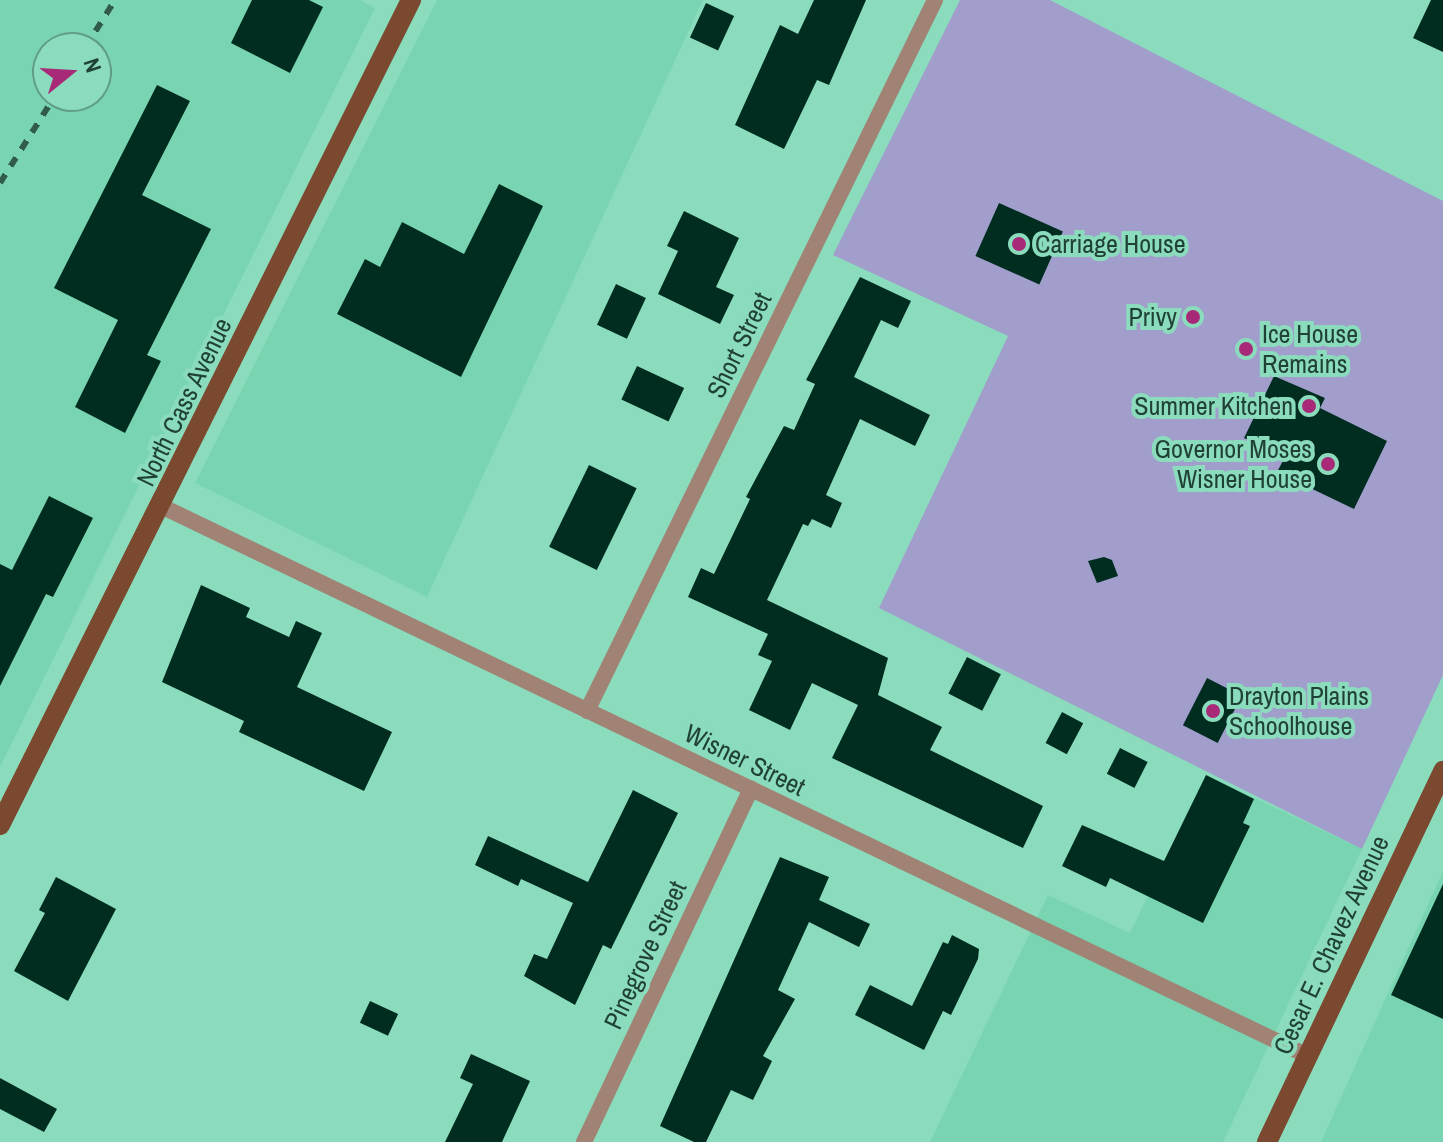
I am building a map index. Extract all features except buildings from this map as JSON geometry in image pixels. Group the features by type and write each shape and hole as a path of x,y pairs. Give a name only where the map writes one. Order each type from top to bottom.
{"main road":[{"name":"North Cass Avenue","path":"0,825 411,0"},
{"name":"Cesar E. Chavez Avenue","path":"1267,1142 1440,785"}],"street":[{"name":"Short Street","path":"587,711 935,0"},
{"name":"Wisner Street","path":"161,506 1308,1056"},
{"name":"Pinegrove Street","path":"584,1142 751,789"}],"shaded area":[{"path":"0,0 360,0 375,8 0,767"},
{"path":"437,0 703,0 427,597 195,483"},
{"path":"960,0 1050,0 1443,201 1443,675 1362,849 879,608 1008,336 833,255"},
{"path":"1206,775 1362,849 1223,1142 930,1142 1048,895 1130,933"},
{"path":"1443,871 1443,1142 1321,1142"}],"railway":[{"path":"95,32 115,0"},
{"path":"0,183 45,112"}],"place":[{"name":"Carriage House","path":"1019,244"},
{"name":"Privy","path":"1193,317"},
{"name":"Ice House Remains","path":"1246,349"},
{"name":"Summer Kitchen","path":"1309,406"},
{"name":"Governor Moses Wisner House","path":"1328,464"},
{"name":"Drayton Plains Schoolhouse","path":"1213,711"}]}
